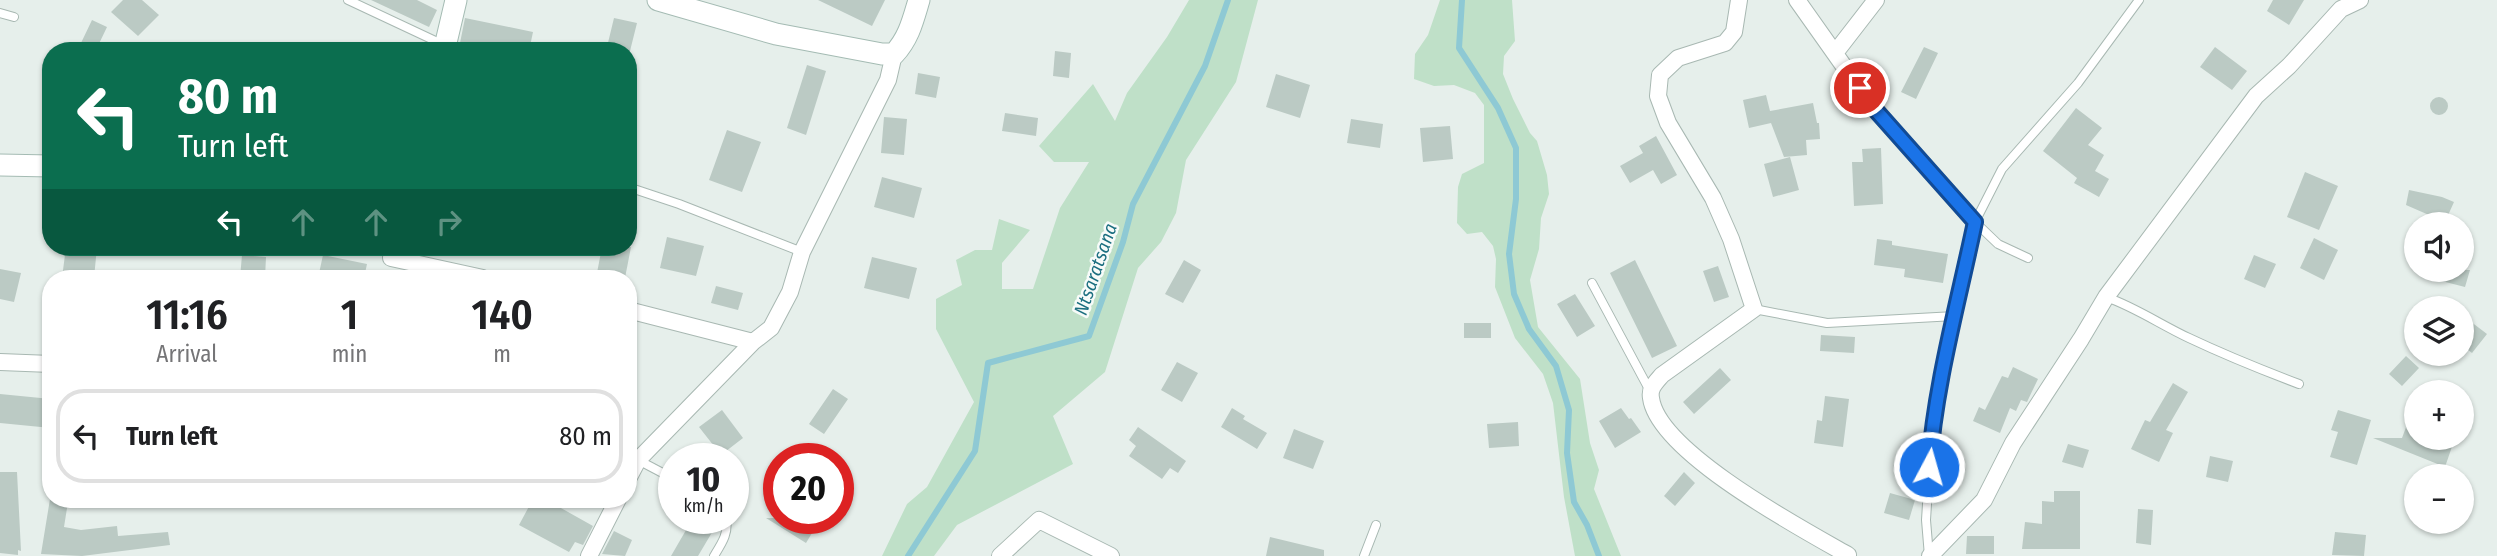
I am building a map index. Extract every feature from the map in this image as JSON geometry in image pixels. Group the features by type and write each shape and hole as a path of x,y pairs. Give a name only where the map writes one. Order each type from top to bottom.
{"street":[{"path":"446,42 456,0"},
{"path":"658,0 776,34 894,54"},
{"path":"637,455 753,342 771,328 790,292 802,252 888,80 894,54 909,34 919,0"},
{"path":"1739,0 1734,32 1725,43 1678,58 1660,75 1658,96 1668,123 1713,198 1731,239 1755,309 1662,375 1652,387 1651,398 1662,425 1702,464 1764,507 1848,555"},
{"path":"1797,0 1872,106 1975,222"},
{"path":"1835,53 1876,0"},
{"path":"1930,556 1984,500 2013,443 2106,297 2256,96 2289,66 2341,9 2360,0"},
{"path":"0,165 42,166"},
{"path":"391,256 446,270"},
{"path":"637,312 753,342"},
{"path":"0,362 42,364"},
{"path":"589,556 613,508"},
{"path":"1000,556 1040,520 1111,556"}],"lane":[{"path":"348,0 433,42"},
{"path":"1930,556 1926,520 1931,441 1975,222 2002,169 2078,83 2139,0"},
{"path":"0,13 14,17"},
{"path":"637,190 802,252"},
{"path":"1975,222 1998,244 2028,258"},
{"path":"1592,283 1651,394"},
{"path":"2106,297 2222,353 2300,384"},
{"path":"1755,309 1827,323 1955,316"},
{"path":"637,461 658,471"},
{"path":"1364,556 1376,525"},
{"path":"714,556 726,534"}],"green space":[{"path":"1189,0 1258,0 1236,82 1186,160 1176,213 1161,242 1138,268 1105,372 1053,416 1073,464 957,525 934,556 882,556 907,504 927,487 974,402 936,329 936,299 962,285 956,260 975,250 992,250 999,219 1030,230 1002,263 1002,289 1033,289 1060,208 1089,162 1054,162 1039,146 1093,84 1115,121 1127,93 1167,37"},
{"path":"1440,0 1512,0 1515,41 1504,56 1503,74 1530,133 1537,141 1547,175 1549,194 1541,218 1539,249 1530,280 1538,327 1580,379 1590,443 1599,470 1594,489 1621,556 1575,556 1564,497 1553,403 1543,374 1515,338 1495,287 1496,259 1493,246 1482,232 1467,234 1457,223 1458,187 1462,174 1484,163 1484,105 1475,93 1454,85 1434,86 1414,79 1415,54 1428,35"}],"building":[{"path":"123,0 142,0 159,15 138,36 111,12"},
{"path":"371,0 417,0 437,10 429,27"},
{"path":"818,0 885,0 872,26"},
{"path":"2273,0 2304,0 2289,25 2267,11"},
{"path":"465,18 533,32 531,42 460,42"},
{"path":"614,18 637,23 632,42 608,42"},
{"path":"92,20 107,27 100,42 81,42"},
{"path":"1924,47 1938,53 1916,99 1901,92"},
{"path":"2215,47 2247,71 2232,90 2200,67"},
{"path":"1055,51 1071,53 1069,78 1053,76"},
{"path":"807,65 826,71 806,135 787,128"},
{"path":"918,73 940,77 936,98 915,94"},
{"path":"1276,74 1310,85 1300,118 1266,107"},
{"path":"1766,95 1770,111 1813,103 1820,139 1806,140 1807,155 1784,157 1771,123 1749,128 1743,100"},
{"path":"2439,97 2445,100 2448,106 2445,112 2439,115 2433,112 2430,106 2433,100"},
{"path":"2076,108 2102,128 2088,145 2104,155 2095,171 2109,179 2099,197 2074,183 2077,178 2043,151"},
{"path":"1005,113 1038,118 1036,136 1002,131"},
{"path":"884,117 907,119 904,155 881,153"},
{"path":"1351,119 1383,124 1380,148 1347,143"},
{"path":"1450,126 1453,159 1423,162 1420,128"},
{"path":"727,130 761,142 742,192 709,180"},
{"path":"1656,136 1677,175 1661,184 1653,170 1630,183 1620,166 1643,153 1639,146"},
{"path":"1881,148 1883,204 1854,206 1852,162 1863,162 1862,149"},
{"path":"1790,157 1799,190 1773,197 1764,164"},
{"path":"2305,172 2338,186 2319,230 2287,217"},
{"path":"882,177 922,188 914,218 874,207"},
{"path":"2409,190 2454,202 2450,212 2422,212 2406,205"},
{"path":"667,237 704,246 696,276 660,268"},
{"path":"2314,238 2338,250 2324,280 2300,268"},
{"path":"1877,239 1892,241 1892,245 1948,254 1943,283 1904,277 1905,269 1874,265"},
{"path":"2254,255 2276,264 2265,288 2244,279"},
{"path":"65,256 96,256 95,270 63,270"},
{"path":"242,256 266,257 265,270 241,270"},
{"path":"323,256 367,264 366,270 320,270"},
{"path":"600,256 629,256 627,270 598,270"},
{"path":"872,257 917,268 909,299 864,288"},
{"path":"1184,260 1201,270 1183,303 1165,294"},
{"path":"1635,260 1677,346 1652,358 1610,273"},
{"path":"1718,266 1729,297 1714,302 1703,271"},
{"path":"0,269 21,273 14,302 0,299"},
{"path":"2445,282 2466,282 2465,287"},
{"path":"716,286 743,293 738,310 711,303"},
{"path":"1575,294 1595,326 1577,337 1557,304"},
{"path":"1464,323 1491,323 1491,338 1464,338"},
{"path":"2474,324 2487,334 2474,350"},
{"path":"1821,335 1855,337 1854,353 1820,351"},
{"path":"2404,358 2404,366 2419,368 2408,380 2404,380 2402,386 2389,374"},
{"path":"1177,362 1198,373 1182,402 1161,390"},
{"path":"2013,367 2038,379 2027,402 2021,400 2016,411 2010,408 2000,433 1973,421 1979,407 1985,410 2002,376 2008,378"},
{"path":"1720,368 1731,380 1694,414 1683,402"},
{"path":"2173,383 2188,392 2166,430 2173,433 2159,462 2131,449 2145,420 2150,422"},
{"path":"833,389 848,399 824,434 809,424"},
{"path":"0,394 42,398 42,427 0,423"},
{"path":"1825,396 1849,399 1843,447 1814,443 1817,420 1822,421"},
{"path":"1232,408 1245,416 1243,419 1267,433 1257,449 1221,427"},
{"path":"1621,408 1641,432 1615,448 1599,421"},
{"path":"722,410 743,438 737,443 712,443 699,427"},
{"path":"2338,410 2371,420 2357,465 2330,457 2338,432 2331,430"},
{"path":"1518,422 1519,446 1489,448 1487,424"},
{"path":"1138,427 1186,461 1178,473 1170,468 1162,479 1129,456 1136,446 1129,440"},
{"path":"1294,429 1324,441 1313,469 1283,458"},
{"path":"2404,433 2404,450 2451,450 2446,464 2438,464 2373,438 2402,438"},
{"path":"2068,444 2089,450 2083,468 2062,462"},
{"path":"2210,456 2233,461 2228,482 2206,477"},
{"path":"0,472 17,472 21,551 18,550 18,555 0,553"},
{"path":"1684,472 1695,483 1675,506 1664,496"},
{"path":"2054,491 2080,491 2080,549 2022,549 2025,522 2042,524 2042,501 2054,502"},
{"path":"1890,493 1915,500 1909,520 1884,513"},
{"path":"49,508 67,508 64,527 81,530 117,526 118,536 168,532 170,545 82,556 41,554"},
{"path":"528,508 561,508 593,526 583,545 575,542 569,552 519,525"},
{"path":"2138,509 2153,510 2151,545 2136,543"},
{"path":"614,531 632,540 625,556 602,554"},
{"path":"2335,532 2366,535 2364,556 2332,555"},
{"path":"684,534 711,534 698,556 671,556"},
{"path":"792,534 811,534 806,543"},
{"path":"1967,536 1994,536 1994,554 1966,554"},
{"path":"1270,537 1324,550 1324,556 1266,556"}],"waterway":[{"name":"Ntsaratsana","path":"908,556 975,451 988,363 1089,336 1123,242 1133,204 1205,66 1228,0"},
{"path":"1462,0 1459,48 1498,108 1516,148 1516,199 1509,254 1514,294 1529,329 1556,366 1569,410 1567,453 1574,502 1587,525 1599,556"}],"route":[{"path":"1860,88 1872,106 1975,222 1931,441 1929,467"}]}
